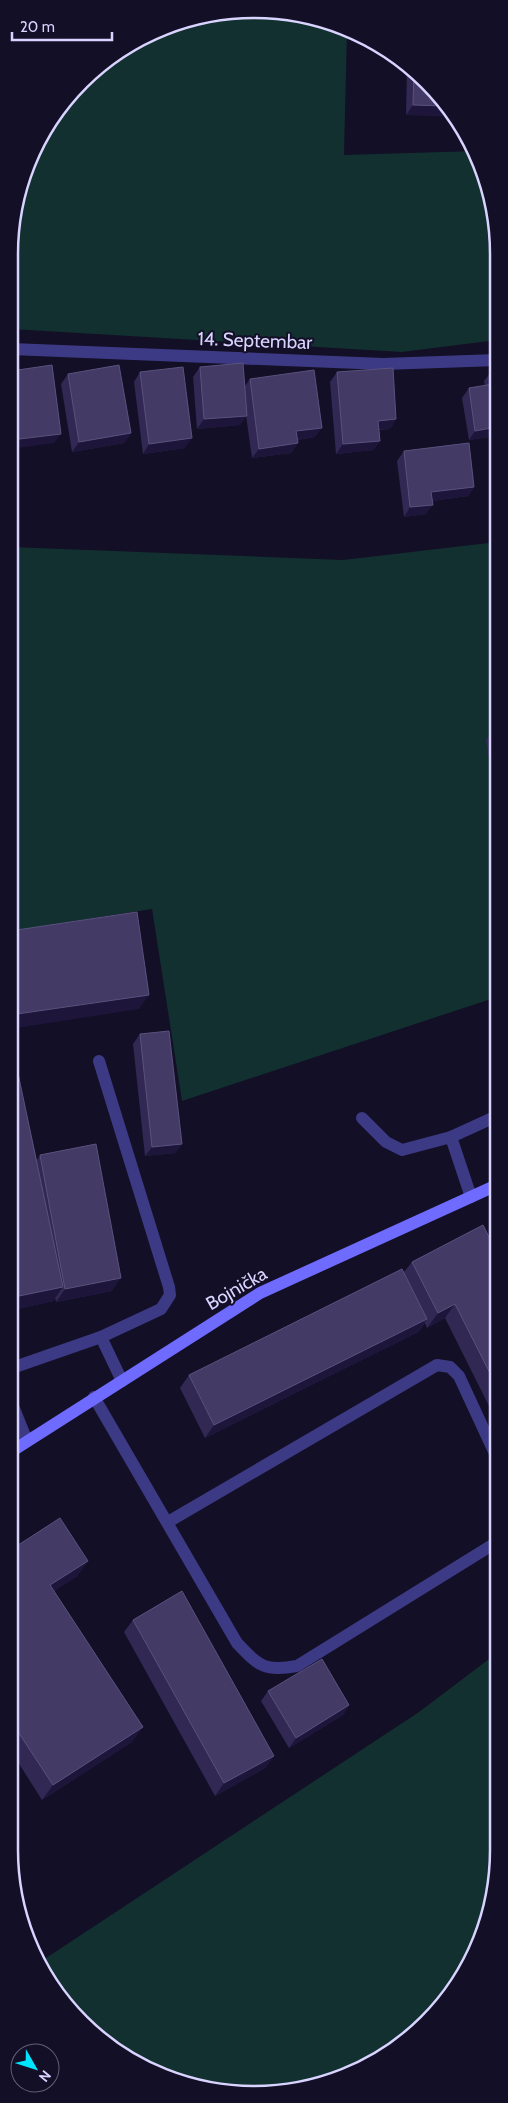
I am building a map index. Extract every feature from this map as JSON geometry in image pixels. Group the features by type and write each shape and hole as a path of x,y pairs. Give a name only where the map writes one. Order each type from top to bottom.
{"main road":[{"name":"Bojnička","path":"18,1447 260,1293 490,1188"}],"street":[{"name":"14. Septembar","path":"18,349 384,364 490,360"},
{"path":"18,1366 101,1338 162,1309 170,1295 169,1286 99,1062"},
{"path":"362,1118 386,1142 402,1150 451,1137 490,1119"},
{"path":"451,1137 471,1198"},
{"path":"101,1338 122,1380"},
{"path":"168,1522 437,1365 450,1367 459,1376 490,1443"},
{"path":"94,1397 237,1642 264,1667 281,1669 297,1666 490,1546"},
{"path":"18,1418 27,1441"}],"green space":[{"path":"269,18 300,22 347,37 344,155 467,151 478,178 486,208 490,239 490,341 402,352 18,329 18,239 22,208 36,163 57,123 76,98 110,66 149,42 178,30 223,20"},
{"path":"490,543 490,999 182,1101 152,909 18,930 18,547 343,560"},
{"path":"490,1658 490,1864 486,1895 472,1940 451,1980 432,2005 398,2037 359,2061 330,2073 300,2081 254,2086 223,2083 178,2073 136,2054 98,2027 66,1993 45,1959 419,1712"}],"building":[{"path":"414,80 438,106 413,105"},
{"path":"243,363 247,416 204,419 200,367"},
{"path":"52,365 61,434 18,439 18,370"},
{"path":"119,365 131,433 79,442 68,374"},
{"path":"183,367 192,438 149,444 140,372"},
{"path":"393,368 396,419 378,421 380,441 343,444 337,372"},
{"path":"314,370 322,428 296,431 298,443 259,449 250,379"},
{"path":"490,384 490,428 475,431 469,388"},
{"path":"469,443 474,487 431,492 433,505 410,507 404,451"},
{"path":"137,912 149,995 18,1014 18,930"},
{"path":"169,1031 182,1144 152,1147 140,1034"},
{"path":"18,1073 63,1287 18,1296"},
{"path":"96,1144 121,1278 65,1289 40,1155"},
{"path":"483,1225 490,1239 490,1373 455,1304 438,1313 412,1262"},
{"path":"402,1269 427,1319 214,1425 189,1375"},
{"path":"60,1518 88,1561 50,1585 143,1727 53,1785 18,1732 18,1545"},
{"path":"182,1591 274,1756 224,1783 133,1620"},
{"path":"322,1659 349,1705 296,1738 268,1691"}]}
